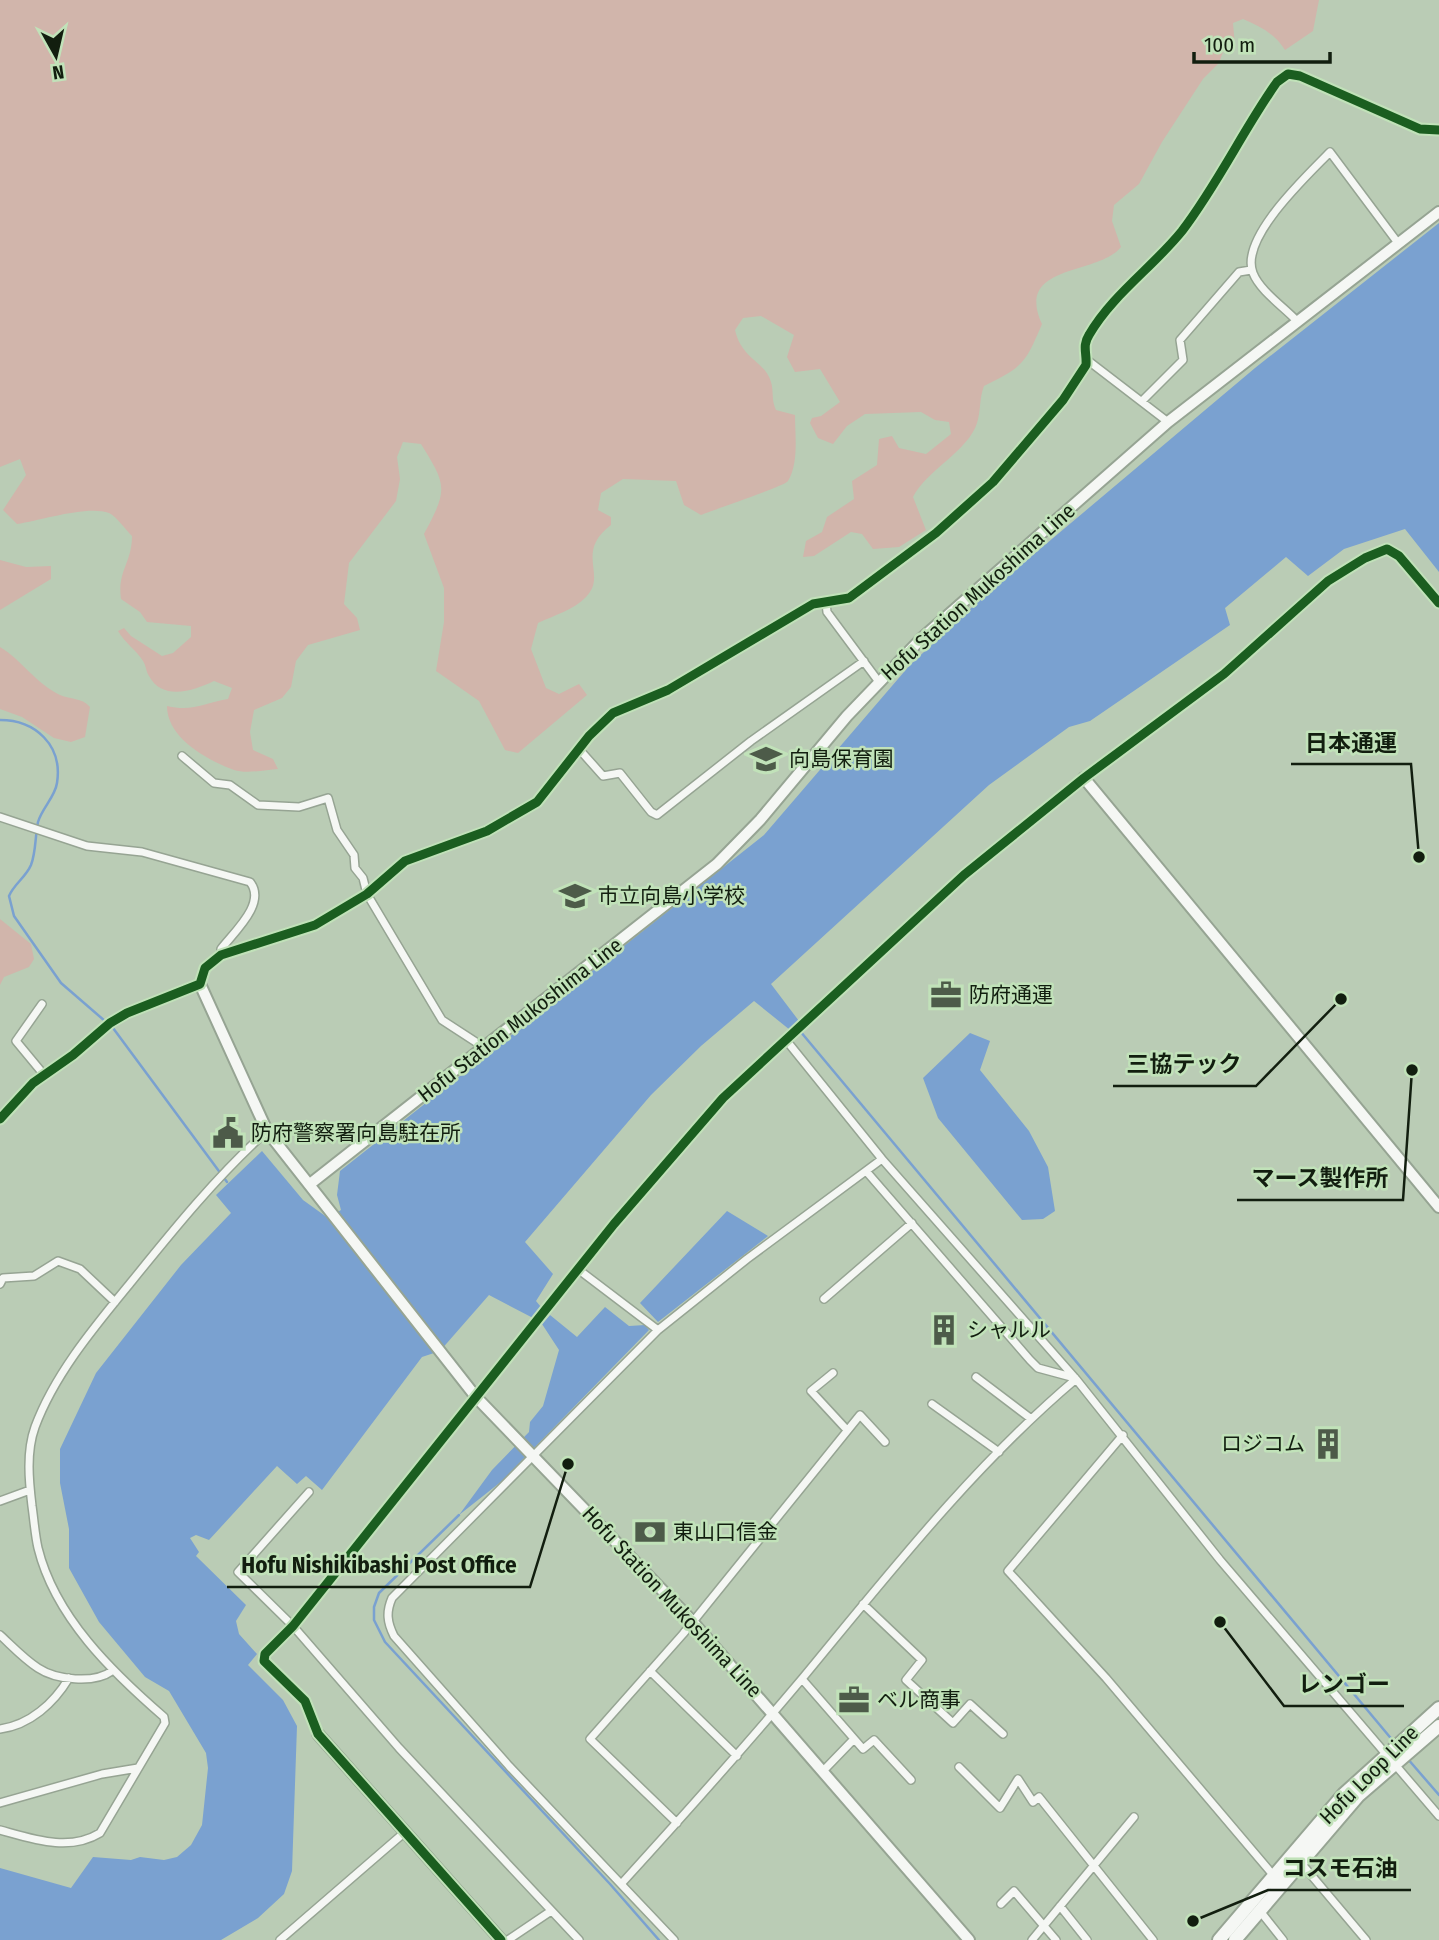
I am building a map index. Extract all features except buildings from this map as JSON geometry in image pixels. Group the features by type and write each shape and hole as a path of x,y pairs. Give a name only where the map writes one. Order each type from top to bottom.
{"main road":[{"name":"Hofu Station Mukoshima Line","path":"969,1940 774,1712 691,1620 477,1396 310,1184 717,864 760,820 879,682 921,639 1168,422 1439,212"},
{"path":"1084,778 1439,1207"},
{"path":"200,984 267,1131 310,1184"},
{"name":"Hofu Loop Line","path":"1235,1940 1390,1757 1439,1708"},
{"name":"Hofu Loop Line","path":"1219,1940 1343,1794 1390,1757 1439,1726"},
{"path":"318,1734 501,1940"}],"street":[{"path":"0,1119 33,1083 127,1013 200,984 205,968 221,955 302,931 367,894 405,861 487,831 526,811 537,802 579,749 613,713 668,690 813,604 849,598 974,501 1063,400 1086,365 1083,349 1096,323 1164,253 1192,218 1256,111 1277,82 1288,74 1300,76 1420,130 1439,130"},
{"path":"1297,321 1256,279 1251,270 1256,243 1279,205 1330,152 1398,243"},
{"path":"1142,401 1183,360 1180,340 1239,272 1251,270"},
{"path":"1086,359 1168,422"},
{"path":"318,1734 305,1700 264,1661 265,1654 293,1626 614,1224 723,1098 964,875 1084,778 1224,674 1328,581 1364,558 1387,549 1399,556 1439,603"},
{"path":"826,603 827,612 879,682"},
{"path":"579,749 603,776 620,773 651,812 657,815 751,741 864,661"},
{"path":"182,756 214,783 230,785 258,805 299,807 328,799 337,830 354,855 355,868 363,878 367,894 442,1020 485,1048"},
{"path":"0,817 87,846 142,852 250,882 254,887 254,902 221,949 221,955"},
{"path":"42,1004 16,1041 45,1076"},
{"path":"786,1040 882,1159 1076,1378 1220,1560 1439,1816"},
{"path":"0,1830 58,1844 90,1839 100,1833 165,1723 163,1717 113,1671 78,1628 48,1576 38,1548 30,1490 31,1449 40,1415 62,1373 115,1302 223,1175 267,1131"},
{"path":"674,1940 509,1766 394,1636 387,1617 393,1598 658,1330 747,1259 882,1159"},
{"path":"866,1171 1038,1368 1076,1378"},
{"path":"824,1299 912,1223"},
{"path":"0,1284 3,1278 39,1274 58,1261 80,1269 115,1302"},
{"path":"579,1270 658,1330"},
{"path":"833,1373 811,1391 847,1430"},
{"path":"976,1377 1030,1418"},
{"path":"622,1883 737,1756 863,1604 999,1452 1030,1418 1076,1378"},
{"path":"932,1404 999,1452"},
{"path":"677,1823 590,1739 650,1671 860,1415 885,1442"},
{"path":"1123,1435 1008,1572 1106,1678 1274,1876"},
{"path":"0,1501 30,1490"},
{"path":"309,1492 238,1572 293,1626 398,1748 579,1940"},
{"path":"863,1604 922,1660 906,1680 953,1723 970,1704 1003,1734"},
{"path":"0,1635 36,1667 69,1678 99,1678 113,1671"},
{"path":"650,1671 737,1756"},
{"path":"0,1729 22,1724 44,1709 69,1678"},
{"path":"802,1679 863,1749 874,1740 911,1780"},
{"path":"824,1770 854,1739"},
{"path":"959,1767 1000,1808 1018,1779 1033,1802 1039,1797 1153,1940"},
{"path":"0,1803 102,1774 138,1768"},
{"path":"1032,1940 1092,1864 1134,1817"},
{"path":"281,1940 405,1832"},
{"path":"1301,1863 1366,1940"},
{"path":"1001,1904 1014,1891 1056,1940"},
{"path":"1060,1906 1087,1940"},
{"path":"1260,1910 1283,1940"},
{"path":"508,1940 551,1911"}],"shaded area":[{"path":"0,0 1319,0 1313,31 1285,50 1272,35 1255,25 1243,19 1233,23 1235,46 1224,49 1219,63 1203,79 1162,142 1139,184 1114,205 1112,221 1121,247 1095,263 1049,280 1039,290 1036,304 1042,324 1031,348 1015,369 984,386 978,418 972,433 919,487 913,497 926,530 899,547 873,549 862,534 851,532 814,556 803,557 806,541 822,532 827,517 854,499 852,481 877,465 879,439 892,436 899,448 926,454 951,434 949,422 935,420 921,412 865,414 847,426 833,444 818,438 810,423 812,418 821,416 840,402 820,369 795,372 787,357 794,335 761,316 743,318 735,330 738,340 768,375 776,410 795,415 796,449 791,474 784,484 701,515 684,505 676,481 623,479 601,493 598,510 611,517 611,525 600,535 595,545 592,589 576,605 538,623 531,649 546,688 559,694 579,684 587,695 518,753 505,750 479,701 436,671 444,622 444,588 424,534 440,497 440,479 421,444 403,442 397,457 400,479 396,501 349,563 344,604 357,618 360,630 308,645 296,661 291,687 282,698 254,710 250,732 253,750 273,759 278,769 250,772 234,770 201,754 181,738 169,718 167,706 191,707 228,699 232,688 214,681 180,692 162,689 155,684 143,661 118,631 124,628 131,636 162,656 173,653 191,637 191,626 147,622 140,612 121,599 121,581 132,536 118,520 109,513 89,511 17,524 3,510 26,475 20,459 0,467"},
{"path":"0,560 26,567 51,566 51,579 0,610"},
{"path":"0,647 51,690 90,707 85,737 71,742 54,738 22,717 0,709"},
{"path":"0,919 31,944 34,959 29,967 4,977 0,985"}],"water":[{"path":"1439,223 1439,572 1405,529 1344,549 1308,576 1286,557 1225,608 1230,625 1090,721 1069,727 989,785 771,984 799,1021 790,1030 754,1001 701,1046 651,1095 525,1242 553,1274 536,1301 541,1307 533,1318 489,1295 440,1351 422,1357 322,1490 306,1476 297,1484 277,1466 209,1540 196,1535 190,1538 199,1552 196,1556 246,1605 236,1621 239,1634 257,1654 248,1665 283,1700 297,1726 292,1871 284,1894 258,1918 221,1940 0,1940 0,1868 71,1888 93,1857 164,1860 177,1857 191,1845 202,1825 208,1768 206,1753 169,1691 145,1677 99,1622 69,1568 69,1529 60,1483 60,1449 96,1373 181,1265 231,1213 216,1195 262,1151 303,1200 328,1218 341,1210 337,1195 340,1171 764,835 910,665 982,598 1255,368"},
{"path":"970,1033 990,1041 980,1070 1029,1131 1048,1167 1055,1211 1043,1219 1022,1220 938,1118 923,1078"},
{"path":"727,1211 768,1236 658,1322 640,1303"},
{"path":"605,1307 629,1326 645,1325 649,1330 502,1481 459,1515 492,1470 529,1432 530,1422 543,1406 559,1350 542,1324 550,1315 577,1337"}],"waterway":[{"path":"0,720 25,725 44,737 56,757 58,769 56,788 38,822 31,865 9,896 14,916 61,983 113,1028 227,1182"},
{"path":"795,1025 1394,1742"},
{"path":"459,1515 379,1593 374,1607 374,1620 385,1642 659,1940"},
{"path":"1407,1758 1439,1795"}],"cycle path":[{"path":"0,1119 33,1083 73,1055 110,1023 127,1013 200,984 205,968 221,955 315,925 367,894 405,861 487,831 537,802 589,736 613,713 668,690 813,604 849,598 936,533 993,482 1063,400 1086,365 1086,343 1098,321 1182,231 1277,82 1288,74 1300,76 1420,129 1439,130"},
{"path":"501,1940 318,1734 305,1701 264,1661 265,1654 293,1626 614,1224 723,1098 964,875 1084,778 1224,674 1328,581 1365,558 1387,549 1399,556 1439,603"}],"place":[{"name":"向島保育園","path":"766,759"},
{"name":"日本通運","path":"1419,857"},
{"name":"市立向島小学校","path":"575,896"},
{"name":"防府通運","path":"946,995"},
{"name":"三協テック","path":"1341,999"},
{"name":"マース製作所","path":"1412,1070"},
{"name":"防府警察署向島駐在所","path":"228,1133"},
{"name":"シャルル","path":"944,1330"},
{"name":"ロジコム","path":"1328,1444"},
{"name":"Hofu Nishikibashi Post Office","path":"568,1464"},
{"name":"東山口信金","path":"650,1532"},
{"name":"レンゴー","path":"1220,1622"},
{"name":"ベル商事","path":"854,1700"},
{"name":"コスモ石油","path":"1193,1921"}]}
